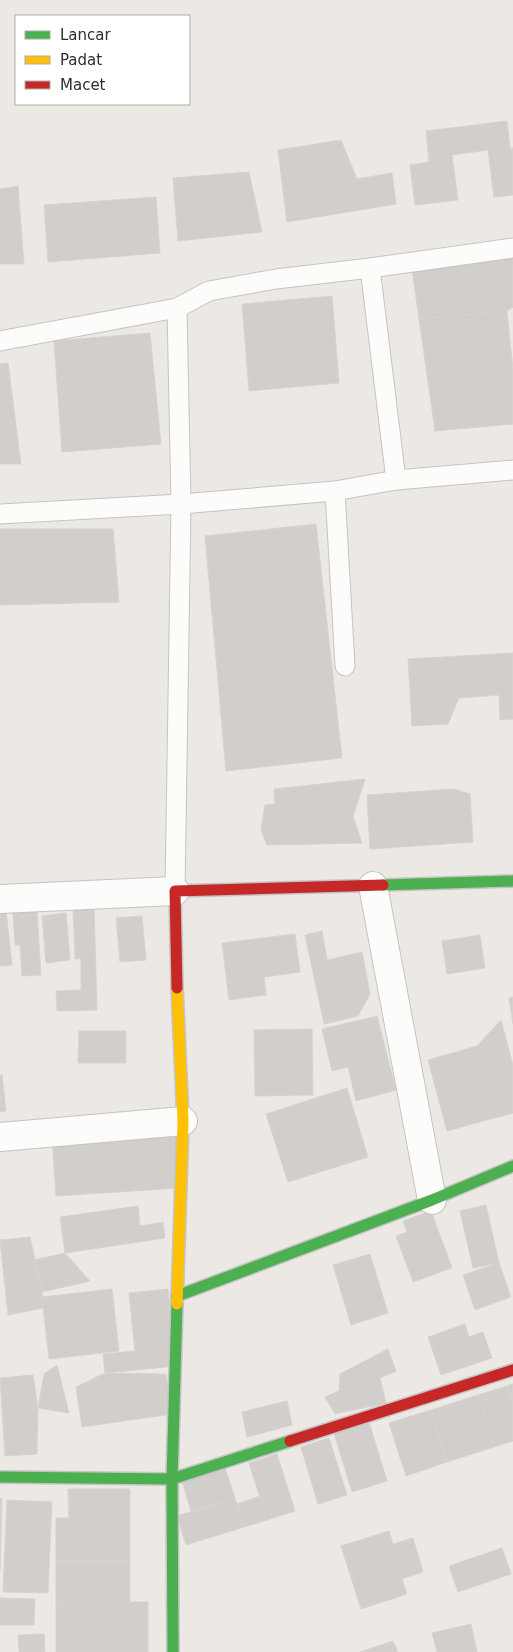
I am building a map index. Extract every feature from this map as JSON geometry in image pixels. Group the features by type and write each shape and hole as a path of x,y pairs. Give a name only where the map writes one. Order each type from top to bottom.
{"street":[{"path":"0,899 175,891 513,882"},
{"path":"373,886 432,1200"},
{"path":"173,1652 172,1479 183,1121 175,952 175,891"},
{"path":"0,1137 183,1121"},
{"path":"177,1296 432,1200 513,1166"},
{"path":"0,1478 172,1479 513,1370"}],"lane":[{"path":"0,341 177,308 209,291 276,278 370,268 513,248"},
{"path":"370,268 396,480"},
{"path":"175,891 181,504 177,308"},
{"path":"0,514 181,504 335,491 396,480 513,470"},
{"path":"335,491 345,666"}],"building":[{"path":"507,121 510,148 513,148 513,195 494,197 488,150 452,155 458,200 415,205 410,165 429,162 426,131"},
{"path":"341,140 357,179 392,173 396,204 287,222 278,150"},
{"path":"249,172 262,232 178,241 173,178"},
{"path":"18,186 24,264 0,264 0,189"},
{"path":"156,197 160,253 48,262 44,205"},
{"path":"513,253 513,307 507,311 419,319 411,263"},
{"path":"332,296 339,383 249,391 242,304"},
{"path":"507,311 513,369 513,424 435,431 419,319"},
{"path":"150,333 161,444 62,452 54,341"},
{"path":"8,363 21,464 0,464 0,364"},
{"path":"316,524 342,758 226,771 205,536"},
{"path":"0,529 113,529 119,602 0,605"},
{"path":"513,653 513,719 500,720 499,695 459,698 448,724 412,726 408,659"},
{"path":"365,779 353,817 362,843 267,845 261,830 265,805 275,804 274,789"},
{"path":"454,789 470,794 473,842 370,849 367,795"},
{"path":"94,906 97,1010 57,1011 56,991 81,990 81,959 75,959 73,907"},
{"path":"6,911 12,965 0,966 0,912"},
{"path":"37,911 41,975 22,976 20,945 15,945 13,913"},
{"path":"66,913 70,960 46,963 42,916"},
{"path":"142,916 146,960 120,962 116,918"},
{"path":"322,931 327,960 362,952 370,994 358,1016 324,1024 305,935"},
{"path":"295,934 300,972 264,977 266,995 229,1000 222,943"},
{"path":"480,935 485,968 447,974 442,941"},
{"path":"513,997 513,1024 509,998"},
{"path":"377,1016 396,1090 356,1101 348,1067 332,1071 322,1029"},
{"path":"501,1020 513,1065 513,1113 447,1131 428,1060 477,1046"},
{"path":"312,1029 313,1095 255,1096 254,1030"},
{"path":"79,1031 126,1031 126,1063 78,1063"},
{"path":"0,1075 2,1075 6,1111 0,1112"},
{"path":"347,1088 368,1157 288,1182 266,1114"},
{"path":"176,1126 180,1188 56,1196 52,1135"},
{"path":"486,1205 499,1263 473,1268 460,1211"},
{"path":"138,1206 140,1226 163,1222 165,1238 65,1253 60,1217"},
{"path":"431,1211 452,1268 413,1282 396,1236 407,1232 403,1221"},
{"path":"30,1237 42,1292 43,1308 8,1315 0,1240"},
{"path":"65,1253 90,1281 42,1292 35,1260"},
{"path":"370,1254 388,1313 351,1325 333,1265"},
{"path":"499,1263 511,1297 475,1310 463,1275"},
{"path":"112,1289 119,1351 49,1359 42,1297"},
{"path":"168,1289 176,1366 105,1373 103,1354 135,1351 129,1293"},
{"path":"465,1324 469,1337 483,1332 492,1358 441,1375 428,1337"},
{"path":"388,1349 396,1371 380,1378 386,1403 335,1414 325,1397 339,1391 340,1374"},
{"path":"57,1365 69,1413 38,1408 44,1374"},
{"path":"105,1373 166,1374 172,1414 82,1427 76,1387"},
{"path":"33,1375 38,1408 37,1454 5,1456 0,1378"},
{"path":"513,1384 513,1406 507,1386"},
{"path":"507,1386 513,1406 513,1441 494,1447 478,1395"},
{"path":"478,1395 494,1447 447,1462 431,1410"},
{"path":"287,1401 292,1425 247,1437 242,1412"},
{"path":"431,1410 447,1462 406,1476 389,1423"},
{"path":"369,1422 387,1481 352,1492 334,1433"},
{"path":"329,1438 347,1495 318,1504 301,1447"},
{"path":"277,1454 295,1511 267,1520 249,1463"},
{"path":"225,1468 235,1498 191,1511 182,1481"},
{"path":"68,1489 130,1489 130,1562 56,1562 56,1518 69,1518"},
{"path":"260,1496 267,1520 244,1527 237,1504"},
{"path":"0,1498 2,1498 0,1570"},
{"path":"235,1498 244,1527 186,1545 177,1516"},
{"path":"7,1500 52,1502 48,1593 3,1592"},
{"path":"389,1531 393,1544 413,1538 423,1572 402,1579 407,1594 361,1609 341,1546"},
{"path":"502,1548 511,1574 458,1592 449,1566"},
{"path":"56,1562 130,1562 130,1603 56,1602"},
{"path":"0,1598 35,1599 34,1625 0,1625"},
{"path":"56,1602 148,1602 148,1652 56,1652"},
{"path":"471,1624 477,1652 437,1652 432,1633"},
{"path":"44,1634 45,1652 19,1652 18,1635"},
{"path":"393,1641 398,1652 360,1652"}],"traffic: fast":[{"path":"383,885 513,881"},
{"path":"177,1296 432,1200 513,1166"},
{"path":"173,1652 172,1479 177,1304"},
{"path":"0,1477 172,1479 290,1441"}],"traffic: slow":[{"path":"177,988 183,1121 177,1304"}],"traffic: jam":[{"path":"177,988 175,891 383,885"},
{"path":"290,1441 513,1370"}]}
